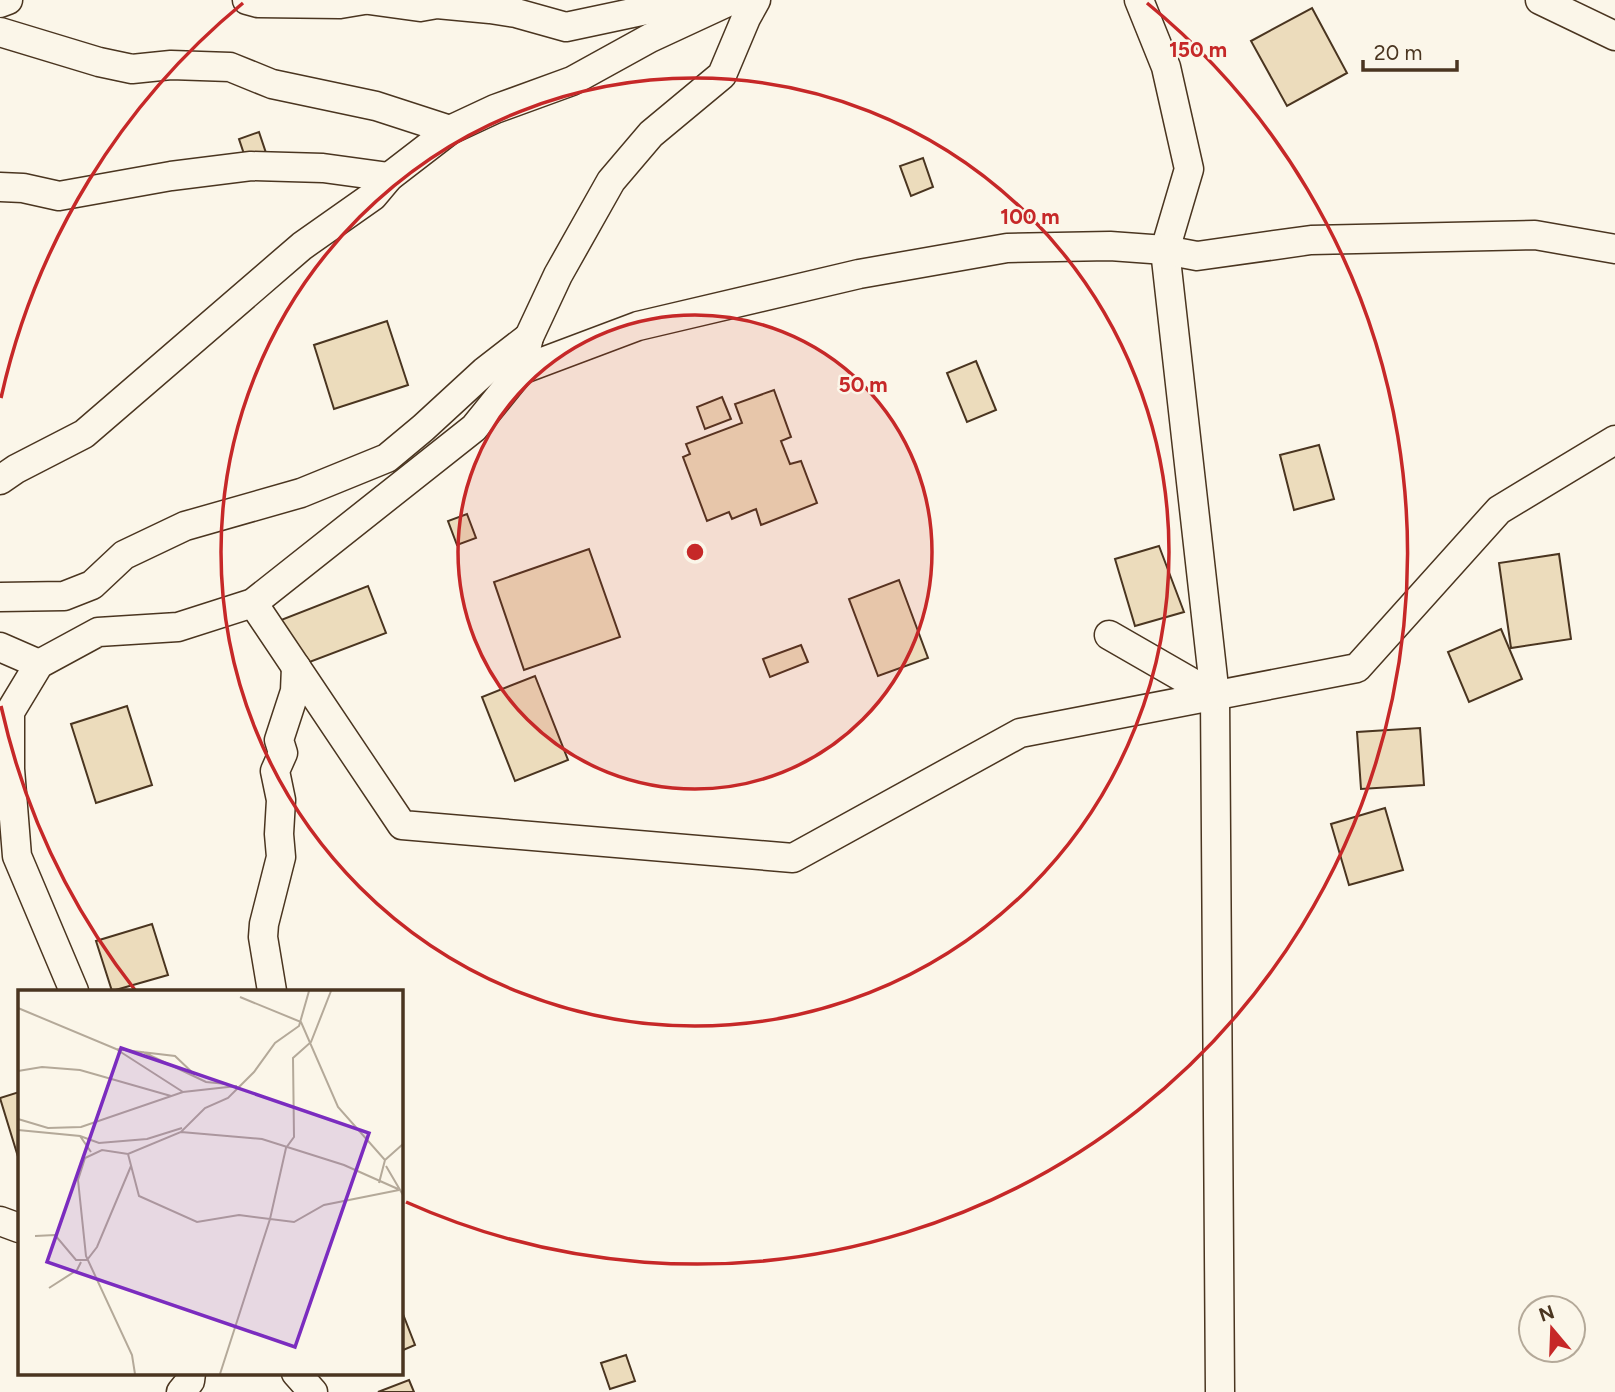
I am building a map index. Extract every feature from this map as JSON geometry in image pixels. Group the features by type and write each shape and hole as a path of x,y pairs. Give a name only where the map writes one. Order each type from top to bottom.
{"street":[{"path":"0,3 8,0"},
{"path":"247,0 258,3 340,4 364,0"},
{"path":"369,0 421,7 437,4 486,4 566,27 693,0"},
{"path":"0,480 84,434 302,246 373,196 389,177 450,130 495,109 572,81 650,38 732,0"},
{"path":"74,990 17,856 10,769 10,712 39,664 98,632 178,627 253,603 474,428 521,370 529,337 558,275 611,181 651,134 722,75 756,0"},
{"path":"1139,0 1166,67 1189,169 1165,250 1215,696 1220,1392"},
{"path":"1541,0 1615,36"},
{"path":"0,32 99,62 132,69 170,65 230,67 272,84 376,106 450,130"},
{"path":"0,187 23,188 58,197 171,176 251,166 323,169 389,177"},
{"path":"521,370 638,326 859,274 1007,248 1110,246 1165,250 1197,256 1311,240 1535,235 1615,249"},
{"path":"0,597 64,596 92,585 124,555 185,526 301,493 387,458 485,370 529,337"},
{"path":"253,603 402,825 793,858 1020,733 1357,667 1499,510 1615,440"},
{"path":"1109,635 1215,696"},
{"path":"0,646 39,664"},
{"path":"272,990 263,937 281,857 281,800 275,771 283,752 279,740 295,691 296,667"},
{"path":"0,1222 18,1228"},
{"path":"181,1392 190,1381 191,1374"},
{"path":"297,1374 313,1392"}],"building":[{"path":"1312,8 1347,73 1287,106 1251,41"},
{"path":"259,132 266,153 246,160 239,139"},
{"path":"923,158 933,187 911,196 900,166"},
{"path":"387,321 408,385 334,409 314,345"},
{"path":"976,361 996,410 967,422 947,373"},
{"path":"774,390 791,437 781,441 790,464 801,461 817,503 761,525 756,509 732,519 729,512 707,521 683,457 690,454 686,444 742,423 735,404"},
{"path":"722,397 731,419 705,429 697,407"},
{"path":"1319,445 1334,499 1294,510 1280,455"},
{"path":"467,514 476,538 457,545 448,521"},
{"path":"1159,546 1184,612 1135,626 1115,559"},
{"path":"589,549 620,637 524,670 494,582"},
{"path":"1559,554 1571,639 1511,648 1499,563"},
{"path":"899,580 928,658 878,676 849,599"},
{"path":"368,586 386,633 299,666 281,620"},
{"path":"1501,629 1522,679 1469,702 1448,652"},
{"path":"801,645 808,662 770,677 763,659"},
{"path":"535,676 568,760 515,781 482,697"},
{"path":"127,706 152,785 96,803 71,724"},
{"path":"1420,728 1424,785 1361,789 1357,732"},
{"path":"1385,808 1403,870 1349,885 1331,824"},
{"path":"152,924 168,975 112,990 96,941"},
{"path":"18,1092 18,1157 0,1098"},
{"path":"402,1312 415,1345 402,1351"},
{"path":"626,1355 635,1381 610,1389 601,1363"},
{"path":"409,1380 414,1392 378,1392"}]}
